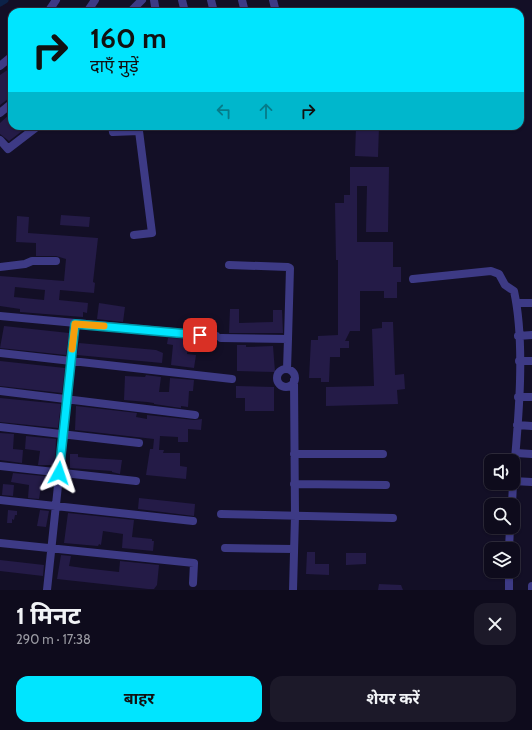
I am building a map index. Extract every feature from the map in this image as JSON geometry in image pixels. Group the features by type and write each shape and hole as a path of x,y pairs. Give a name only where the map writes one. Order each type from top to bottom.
{"street":[{"path":"134,8 142,0"},
{"path":"0,66 8,59"},
{"path":"0,113 8,106"},
{"path":"0,140 8,149 33,130"},
{"path":"113,130 113,132 139,131 152,233 134,235"},
{"path":"0,267 25,264 32,261 56,261"},
{"path":"229,265 288,266 290,268 287,369"},
{"path":"413,279 491,271 499,274 505,285 514,290 517,303 519,361 516,453 532,454"},
{"path":"517,303 532,302"},
{"path":"0,316 218,337 288,339"},
{"path":"47,590 75,324"},
{"path":"518,336 532,335"},
{"path":"0,353 232,379"},
{"path":"519,361 532,361"},
{"path":"287,369 294,374 295,516 293,590"},
{"path":"287,369 279,372 277,377 278,383 282,386 288,386 294,380"},
{"path":"0,390 195,415"},
{"path":"518,397 532,397"},
{"path":"517,425 532,426"},
{"path":"0,427 139,443"},
{"path":"294,454 383,454"},
{"path":"0,466 136,481"},
{"path":"520,482 532,482"},
{"path":"294,484 386,485"},
{"path":"0,500 193,521"},
{"path":"221,514 394,518"},
{"path":"0,543 194,563 192,583"},
{"path":"225,548 294,549"},
{"path":"508,590 509,578"}],"building":[{"path":"8,70 8,99 0,105 0,75"},
{"path":"8,116 8,130 23,130 9,141 0,134 0,123"},
{"path":"356,130 379,130 378,157 355,156"},
{"path":"350,167 389,167 388,232 366,232 367,186 357,186 357,242 393,242 393,267 401,267 401,282 397,282 397,298 384,298 384,291 360,291 360,331 350,331 345,341 349,341 349,348 340,348 340,357 330,357 329,382 321,382 321,378 309,378 311,340 318,340 318,336 338,335 338,260 336,260 335,203 344,203 344,195 350,195"},
{"path":"61,215 90,217 89,227 60,225"},
{"path":"17,216 29,217 28,233 98,238 93,282 95,283 94,293 60,290 59,300 88,303 87,313 83,312 83,317 20,312 20,309 0,306 0,276 64,281 66,259 56,256 36,256 36,243 16,242","holes":["15,287 45,290 44,300 14,297"]},
{"path":"99,303 125,307 123,322 97,319"},
{"path":"230,309 239,309 239,323 273,322 273,310 282,310 283,333 229,333"},
{"path":"382,322 393,322 395,375 404,374 405,389 397,390 398,404 326,406 326,387 374,386 372,329 382,328"},
{"path":"4,326 69,333 66,355 0,348"},
{"path":"168,338 189,339 187,354 196,355 194,368 171,365 173,345 167,344"},
{"path":"79,343 156,350 163,353 162,363 77,355"},
{"path":"237,345 246,345 246,347 273,346 275,372 237,371"},
{"path":"0,361 65,368 62,393 0,386"},
{"path":"146,375 161,377 159,392 169,392 170,378 194,380 193,391 189,391 188,407 181,406 181,408 147,402 124,400 125,376 145,377"},
{"path":"236,386 274,387 274,411 245,411 245,398 236,398"},
{"path":"0,398 61,404 58,428 0,422"},
{"path":"76,406 137,413 136,417 147,419 147,415 194,420 202,419 201,430 188,429 188,442 178,442 178,437 160,436 159,450 164,450 163,453 180,453 180,466 187,467 186,479 146,475 150,449 153,449 154,439 75,430"},
{"path":"0,433 14,434 13,449 23,450 22,463 0,460"},
{"path":"26,436 56,439 55,465 38,465 40,451 25,449"},
{"path":"70,454 78,454 78,457 122,460 120,474 112,471 70,468"},
{"path":"13,473 53,477 52,488 41,486 39,499 28,498 29,485 11,482"},
{"path":"3,484 14,485 13,496 2,495"},
{"path":"139,498 195,504 194,516 138,509"},
{"path":"8,510 17,511 17,515 15,515 14,520 12,519 12,523 7,523"},
{"path":"40,510 49,511 46,527 37,526"},
{"path":"68,513 134,520 132,537 152,539 152,541 154,541 153,551 122,548 123,534 103,531 101,545 99,544 98,546 64,543"},
{"path":"307,552 315,552 315,564 329,564 329,575 306,574"},
{"path":"346,553 366,553 366,564 346,565"},
{"path":"61,555 71,556 69,566 119,572 120,561 159,565 157,585 154,589 148,589 57,579"},
{"path":"0,560 44,565 43,576 0,571"},
{"path":"379,584 401,585 403,590 378,590"}],"waterway":[{"path":"0,3 5,0"}],"slow traffic":[{"path":"72,349 75,324 104,326"}],"route":[{"path":"59,473 75,324 200,335"}]}
